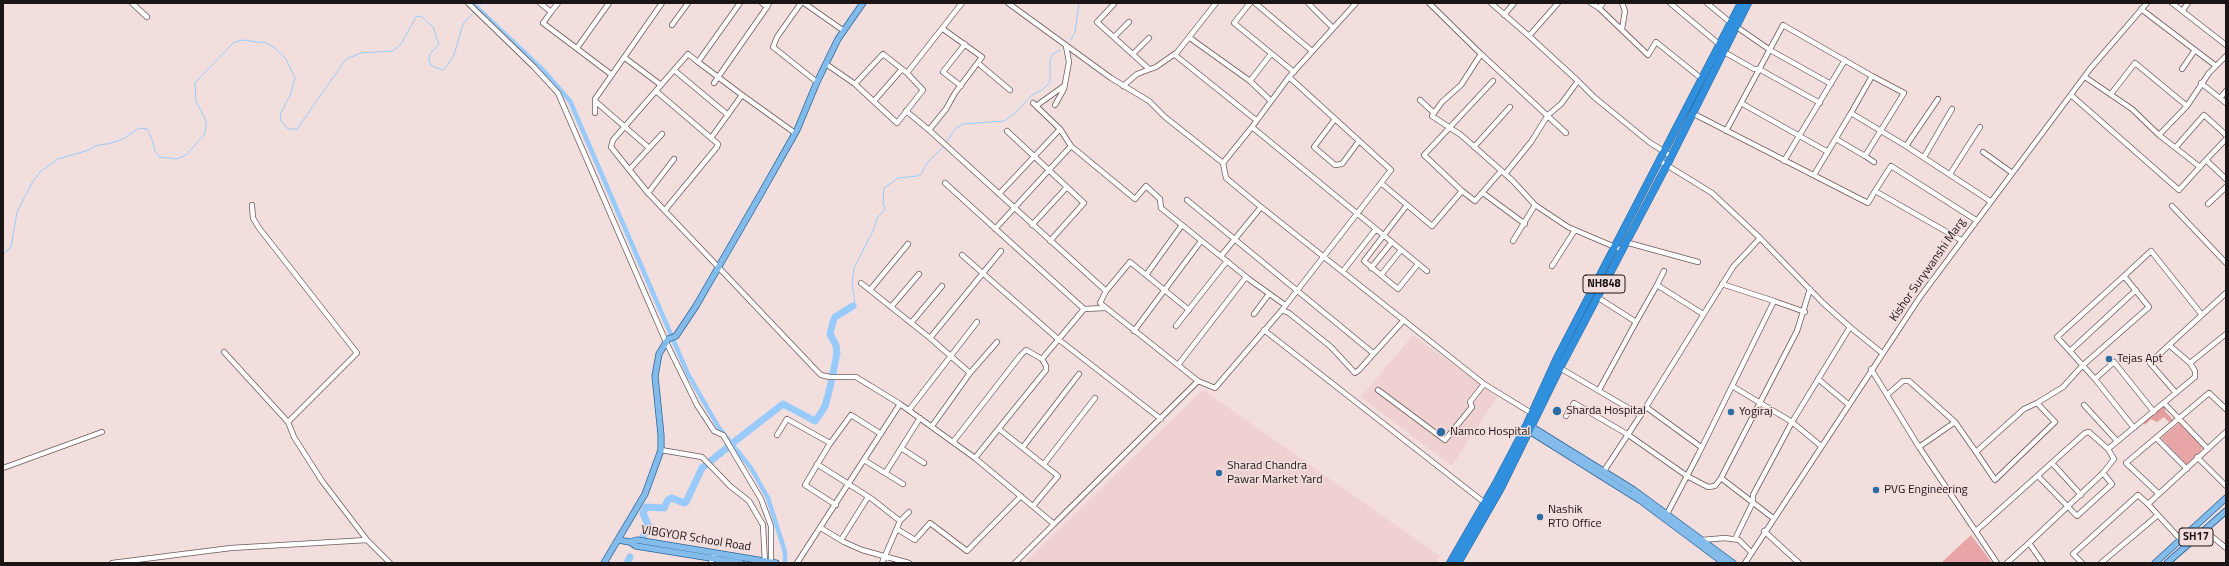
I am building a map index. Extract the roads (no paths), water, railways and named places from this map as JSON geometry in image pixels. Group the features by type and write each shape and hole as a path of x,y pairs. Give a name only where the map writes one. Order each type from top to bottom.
{"highway":[{"name":"NH848","path":"1458,563 1501,488 1548,386 1690,112 1724,52 1741,3"},
{"name":"NH848","path":"1690,112 1702,79 1720,45 1748,3"},
{"name":"NH848","path":"1548,386 1560,368 1597,297 1619,249"},
{"name":"NH848","path":"1450,563 1528,427"}],"main road":[{"path":"604,563 650,483 660,450 661,434 655,372 659,354 667,341 676,336 795,133 826,64 844,31 862,3"},
{"path":"1528,427 1604,471 1667,514 1733,563"},
{"path":"1528,427 1641,501 1724,563"},
{"path":"2155,563 2226,498"},
{"name":"SH17","path":"2167,563 2226,511"},
{"name":"VIBGYOR School Road","path":"618,540 630,542 636,546 740,563"},
{"name":"VIBGYOR School Road","path":"713,558 770,563"}],"street":[{"path":"132,3 147,16"},
{"path":"468,3 558,93 667,341 706,420 714,431 723,435 766,510 771,526 770,563"},
{"path":"540,3 551,12"},
{"path":"558,3 543,23 612,75"},
{"path":"576,48 609,3"},
{"path":"596,113 595,101 662,3"},
{"path":"672,25 688,3"},
{"path":"698,62 740,3"},
{"path":"714,82 768,5 762,3"},
{"path":"801,3 777,37 773,47 817,82"},
{"path":"804,3 844,31"},
{"path":"907,73 962,3"},
{"path":"1008,3 1066,46 1124,86 1149,101 1165,117 1223,163 1226,178 1261,207 1484,384 1534,415"},
{"path":"1124,86 1137,74 1149,69 1176,53 1190,38 1216,3"},
{"path":"1250,3 1234,23 1294,72"},
{"path":"1255,3 1312,51"},
{"path":"1308,3 1333,28"},
{"path":"1223,163 1289,77 1356,3"},
{"path":"1429,3 1481,54 1566,133"},
{"path":"1491,3 1529,36 1594,97 1668,154"},
{"path":"1504,15 1514,3"},
{"path":"1529,36 1558,3"},
{"path":"1591,3 1599,8 1648,55 1656,42 1702,79"},
{"path":"1599,8 1603,3"},
{"path":"1622,3 1625,11 1622,29"},
{"path":"1670,3 1720,45"},
{"path":"1707,3 1734,25 1770,50 1832,84"},
{"name":"Kishor Surywanshi Marg","path":"1745,563 1764,531 1774,518 1870,369 1961,240 2011,172 2085,77 2147,3"},
{"path":"2172,3 2184,10 2226,45"},
{"path":"2184,10 2188,3"},
{"path":"1114,4 1097,22 1149,69"},
{"path":"2141,9 2216,66"},
{"path":"1114,37 1129,22"},
{"path":"1726,131 1783,25 1904,93 1865,156"},
{"path":"929,130 946,109 982,57 943,29"},
{"path":"1133,54 1149,38"},
{"path":"1190,38 1250,81 1271,101"},
{"path":"961,86 943,72 965,44"},
{"path":"1055,106 1064,86 1069,62 1066,46"},
{"path":"2182,69 2195,50"},
{"path":"1724,52 1754,69 1759,69 1820,103"},
{"path":"1176,53 1175,55 1256,120"},
{"path":"795,133 718,78 688,54 613,140 611,147 648,193 821,375 830,377 856,377 900,404 975,458 1054,524"},
{"path":"826,64 855,84 897,123 923,90 907,73 883,54 855,84"},
{"path":"1250,81 1272,54"},
{"path":"1481,54 1461,85 1442,102 1432,116 1474,147 1535,205 1575,230 1619,249"},
{"path":"2159,135 2186,106 2201,83 2226,56"},
{"path":"625,58 661,85"},
{"path":"1784,161 1832,84 1845,60"},
{"path":"978,63 1010,90"},
{"path":"2111,94 2135,63 2186,106"},
{"path":"874,101 902,69"},
{"path":"674,70 728,115"},
{"path":"1814,175 1872,76"},
{"path":"1189,310 1130,262 1106,291 1100,303 1198,381 1215,388 1282,310 1322,256 1391,170 1289,77"},
{"path":"2085,77 2132,109 2159,135 2176,146 2200,167"},
{"path":"1493,81 1424,155 1462,191 1475,201 1531,142 1548,115 1561,104 1578,81"},
{"path":"2201,83 2226,103"},
{"path":"1064,86 1034,104 1060,129 1071,146 1135,199 1146,186 1160,199 1161,208 1246,277 1285,305"},
{"path":"656,91 718,144 665,210"},
{"path":"2220,98 2226,91"},
{"path":"711,138 742,95"},
{"path":"2071,95 2179,190 2226,139"},
{"path":"1906,146 1938,99"},
{"path":"1420,100 1434,113"},
{"path":"595,101 648,147"},
{"path":"1741,103 1828,152"},
{"path":"1474,147 1510,107"},
{"path":"1924,157 1952,109"},
{"path":"906,111 929,130 1106,291"},
{"path":"1690,112 1868,203 1891,166 1976,220"},
{"path":"1851,112 1924,157 1990,201"},
{"path":"2176,146 2204,115 2226,135"},
{"path":"1336,119 1314,147 1335,165 1342,164 1360,141"},
{"path":"1252,127 1427,271"},
{"path":"1950,174 1980,128"},
{"path":"999,194 1060,129"},
{"path":"1007,131 1084,204 1050,241"},
{"path":"629,170 648,147 662,134"},
{"path":"1836,139 1874,162"},
{"path":"995,229 1013,207 1071,146"},
{"path":"1983,152 2011,172"},
{"path":"648,193 674,159"},
{"path":"2206,160 2226,179"},
{"path":"1664,163 1712,193 1850,327 1882,353"},
{"path":"945,183 1084,309 1105,308"},
{"path":"1381,183 1432,226 1462,191"},
{"path":"1032,224 1067,187"},
{"path":"2208,204 2226,187"},
{"path":"1875,191 1961,240"},
{"path":"1483,192 1525,224"},
{"path":"1187,200 1298,289 1374,353"},
{"path":"252,205 253,218 259,228 357,353 288,422"},
{"path":"1407,205 1364,261 1398,289 1418,264"},
{"path":"1513,241 1525,224 1535,205"},
{"path":"2172,206 2226,263"},
{"path":"1221,256 1261,207"},
{"path":"1146,275 1182,225"},
{"path":"1343,271 1376,229"},
{"path":"1552,266 1575,230"},
{"path":"1604,471 1646,407 1733,267 1760,238"},
{"path":"1134,331 1201,241"},
{"path":"1623,241 1698,262"},
{"path":"1371,268 1392,242"},
{"path":"870,290 908,244"},
{"path":"1381,276 1401,250"},
{"path":"930,338 1001,251"},
{"path":"2134,428 2095,379 2057,337 2151,251 2202,315"},
{"path":"962,255 1058,339 1161,419"},
{"path":"1176,326 1227,261"},
{"path":"1599,390 1664,271"},
{"path":"891,307 919,274"},
{"path":"1976,452 2024,408 2037,403 2063,387 2082,366 2149,307 2124,276"},
{"path":"1178,366 1246,277"},
{"path":"861,283 930,338 970,373"},
{"path":"1722,284 1805,312"},
{"path":"1657,285 1703,314"},
{"path":"911,323 942,286"},
{"path":"1566,416 1574,403 1627,434 1687,476 1708,487 1715,486 1721,478 1797,331 1805,312 1810,289"},
{"path":"2070,351 2136,290"},
{"path":"2176,394 2150,363 2226,293"},
{"path":"1254,314 1269,294"},
{"path":"1597,297 1636,322"},
{"path":"1667,514 1774,301"},
{"path":"1042,359 1084,309"},
{"path":"1282,310 1289,312 1331,347 1355,373 1360,370 1404,320"},
{"path":"909,410 977,322"},
{"path":"1735,539 1753,502 1753,495 1792,422 1850,327"},
{"path":"1264,330 1485,503"},
{"path":"2190,364 2226,334"},
{"path":"932,426 970,373 997,342"},
{"path":"2108,450 2195,377 2195,371 2190,364 2169,345"},
{"path":"953,442 1026,350 1042,359 1046,366 1046,370 975,458"},
{"path":"224,352 288,422 294,436 322,481 368,540 390,563"},
{"path":"2095,379 2114,362 2154,412"},
{"path":"1560,368 1640,415"},
{"path":"1870,369 1919,447 1997,563"},
{"path":"1023,448 1079,374"},
{"path":"1818,379 1848,404"},
{"path":"1015,563 1198,381"},
{"path":"1886,395 1903,381 1909,381 1955,422 1995,480 2055,422 2037,403"},
{"path":"1378,390 1444,440 1472,407 1470,402 1484,384"},
{"path":"1732,386 1792,422 1821,446"},
{"path":"2159,494 2126,463 2209,393 2226,409"},
{"path":"1044,464 1095,398"},
{"path":"2164,403 2208,449"},
{"path":"797,563 900,404"},
{"path":"2084,405 2117,441"},
{"path":"1646,407 1702,447"},
{"path":"836,505 805,485 830,443 851,415 881,434"},
{"path":"886,472 920,418"},
{"path":"777,435 787,419 830,443"},
{"path":"1919,447 1955,422"},
{"path":"999,429 1058,476 1033,506"},
{"path":"3,468 102,432"},
{"path":"1976,531 2088,432 2108,450 2114,459 2103,473 2007,563"},
{"path":"2148,504 2226,432"},
{"path":"2156,438 2187,469"},
{"path":"901,448 924,463"},
{"path":"660,450 702,457 730,486 749,501 759,516 770,563"},
{"path":"2198,457 2226,486"},
{"path":"864,460 904,484"},
{"path":"2052,463 2081,495"},
{"path":"817,464 868,496 900,521"},
{"path":"2038,476 2075,516 2079,516 2112,484 2103,473"},
{"path":"1721,478 1774,518"},
{"path":"2082,563 2073,554 2138,495 2180,540"},
{"path":"842,540 868,496"},
{"path":"897,529 915,540 930,524 967,551 1021,496"},
{"path":"882,563 900,521 909,512"},
{"path":"2101,563 2158,515"},
{"path":"821,528 842,540 884,557 909,563"},
{"path":"2204,530 2226,548"},
{"path":"1764,531 1799,563"},
{"path":"1701,540 1735,539 1745,545 1751,552"},
{"path":"112,563 231,548 368,540"},
{"path":"2029,543 2043,563"}],"waterway":[{"path":"472,3 544,71 570,101 688,374 719,428 751,468 768,498 785,552 785,563"},
{"path":"476,9 482,3"},
{"path":"1071,40 1075,32 1079,3"},
{"path":"3,254 11,247 17,212 33,181 41,171 58,159 89,150 95,146 123,139 139,128 147,129 152,139 155,151 160,157 177,159 186,155 204,135 206,128 206,121 196,101 195,83 233,43 242,40 266,43 275,48 286,59 295,78 291,93 280,115 281,121 288,129 297,129 346,59 361,53 393,51 401,44 416,17 421,16 433,27 439,44 430,54 429,61 432,66 442,70 447,66 454,55 463,24 474,12"},
{"path":"946,143 956,128 963,124 1004,121 1015,113 1032,95 1042,90 1050,82 1050,60 1053,54 1060,50"},
{"path":"853,306 855,302 852,283 854,268 873,231 877,218 885,210 883,202 884,188 898,178 917,176 921,174 928,162 944,146"},
{"path":"734,442 783,404 815,421 825,406 837,353 836,345 830,334 833,322 835,317 853,306"},
{"path":"641,540 649,527 643,513 646,507 664,508 668,500 672,498 684,503 686,502 702,468 728,447"},
{"path":"627,563 630,557"}],"place":[{"name":"Tejas Apt","path":"2109,359"},
{"name":"Sharda Hospital","path":"1557,411"},
{"name":"Yogiraj","path":"1731,412"},
{"name":"Namco Hospital","path":"1441,432"},
{"name":"Sharad Chandra Pawar Market Yard","path":"1219,473"},
{"name":"PVG Engineering","path":"1876,490"},
{"name":"Nashik RTO Office","path":"1540,517"}]}
